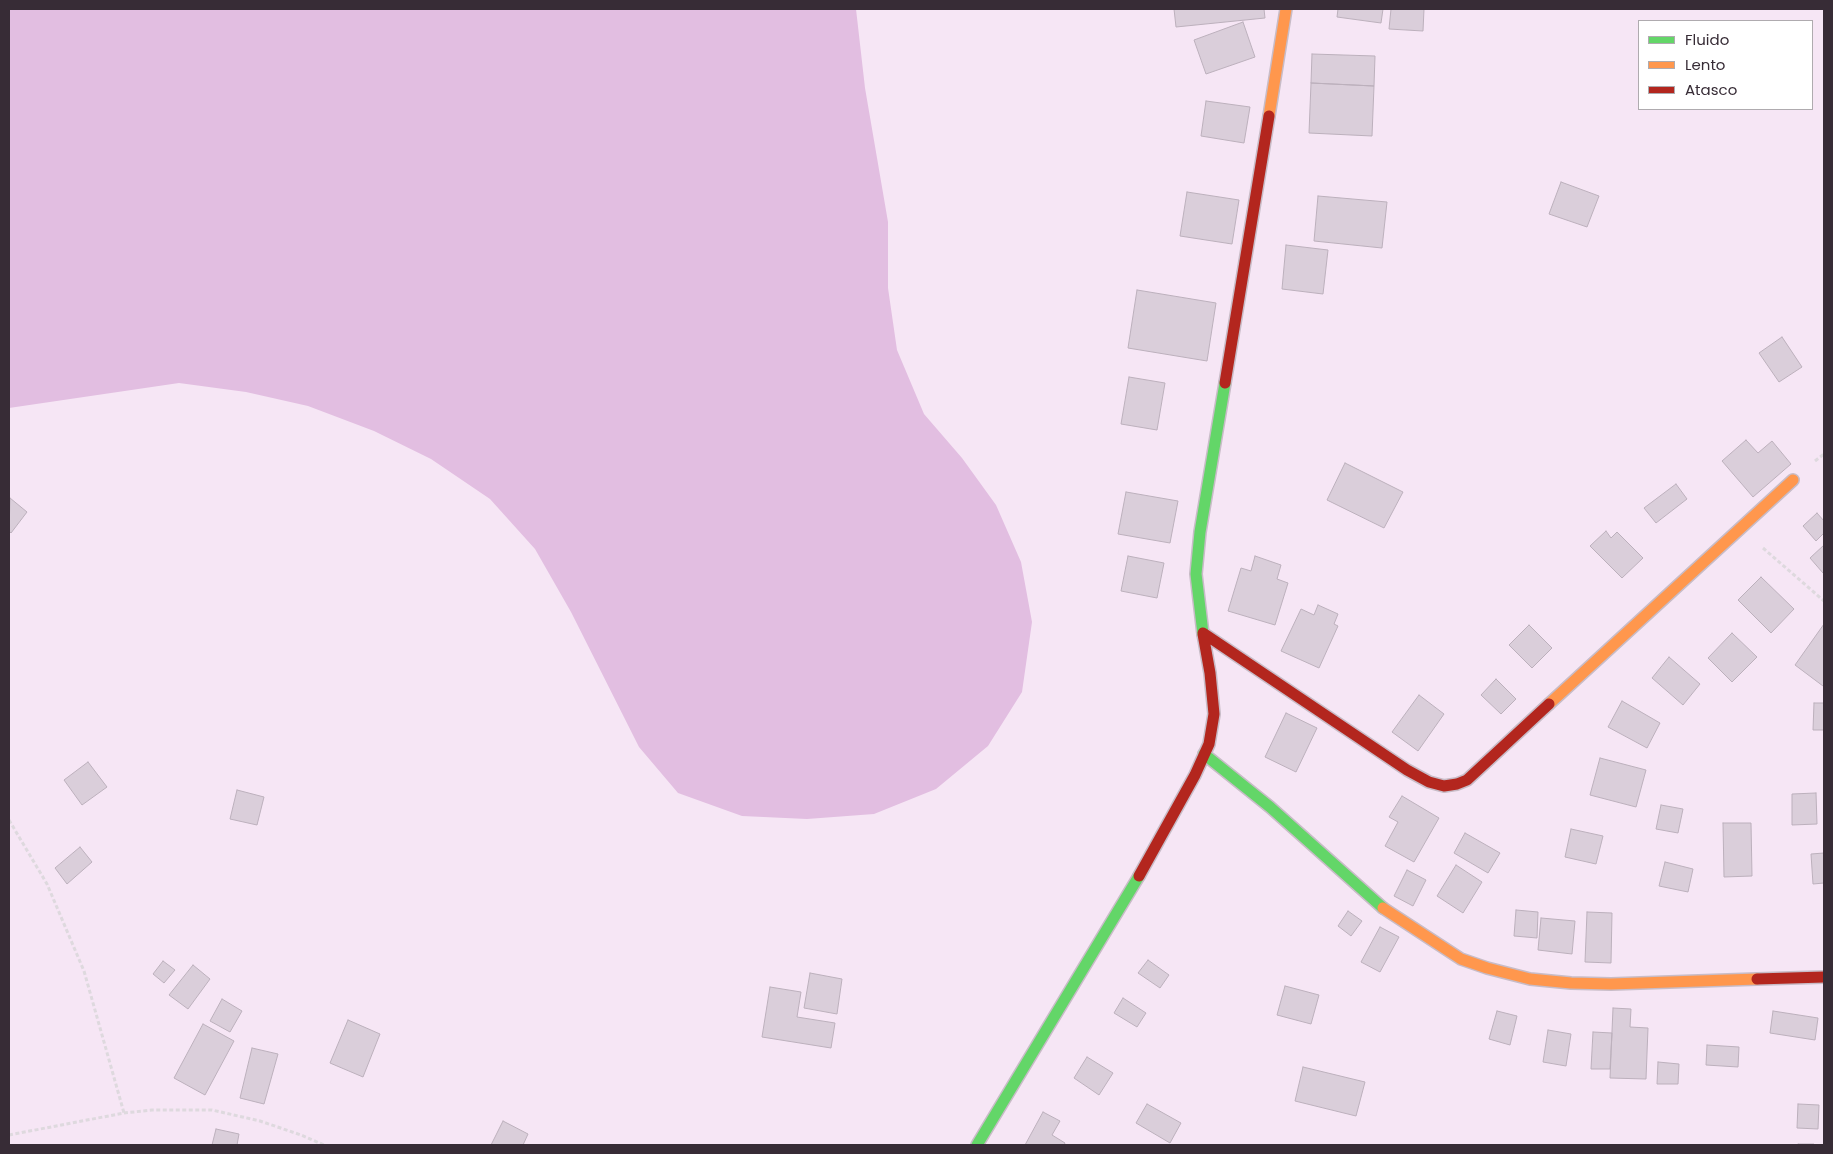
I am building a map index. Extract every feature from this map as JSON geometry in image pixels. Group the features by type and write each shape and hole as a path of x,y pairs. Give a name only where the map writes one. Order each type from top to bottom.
{"street":[{"path":"977,1145 1139,875 1195,775 1209,744 1214,714 1210,673 1202,633 1196,574 1200,532 1248,251 1286,9"},
{"path":"1202,633 1407,770 1429,782 1444,786 1458,784 1467,780 1793,480"},
{"path":"1204,754 1270,806 1384,909 1461,959 1530,979 1571,983 1610,984 1824,977"}],"path":[{"path":"1740,528 1824,601"},
{"path":"9,820 47,884 84,971 124,1113"},
{"path":"9,1135 124,1113 152,1110 212,1110 260,1121 324,1145"}],"shaded area":[{"path":"9,9 856,9 865,88 888,222 888,288 897,350 924,414 962,458 996,505 1021,562 1032,622 1022,692 988,746 936,789 874,814 807,819 742,816 678,793 639,747 571,612 535,549 490,499 431,459 374,431 308,406 246,392 179,383 9,408"}],"building":[{"path":"1174,9 1264,9 1265,18 1176,27"},
{"path":"1338,9 1383,9 1381,23 1337,17"},
{"path":"1391,9 1424,9 1423,31 1389,29"},
{"path":"1243,22 1255,57 1206,74 1194,40"},
{"path":"1312,54 1375,56 1374,86 1311,83"},
{"path":"1311,83 1374,86 1372,136 1309,133"},
{"path":"1206,101 1250,107 1244,143 1201,136"},
{"path":"1561,182 1599,196 1587,227 1549,214"},
{"path":"1187,192 1239,200 1232,244 1180,236"},
{"path":"1318,196 1387,202 1382,248 1314,241"},
{"path":"1286,245 1328,250 1323,294 1282,289"},
{"path":"1137,290 1216,303 1207,361 1128,348"},
{"path":"1782,337 1802,367 1779,382 1759,353"},
{"path":"1129,377 1165,383 1157,430 1121,424"},
{"path":"1746,440 1758,453 1772,441 1791,464 1753,497 1722,461"},
{"path":"1345,463 1403,492 1384,528 1327,500"},
{"path":"1676,484 1687,499 1656,523 1644,508"},
{"path":"1126,492 1178,501 1170,543 1118,534"},
{"path":"10,498 27,512 11,533 9,531"},
{"path":"1817,513 1824,521 1824,533 1816,541 1803,526"},
{"path":"1606,531 1611,538 1617,532 1643,558 1622,578 1590,546"},
{"path":"1824,545 1824,572 1823,573 1810,558"},
{"path":"1128,556 1164,563 1157,598 1121,591"},
{"path":"1255,556 1281,565 1277,579 1288,583 1275,625 1228,611 1241,568 1251,571"},
{"path":"1761,577 1794,609 1771,633 1738,600"},
{"path":"1318,605 1338,614 1334,624 1338,626 1319,668 1281,651 1301,609 1314,615"},
{"path":"1824,624 1824,685 1823,686 1795,665"},
{"path":"1529,625 1552,648 1532,668 1509,645"},
{"path":"1732,633 1757,657 1732,682 1708,658"},
{"path":"1669,657 1700,684 1683,705 1652,678"},
{"path":"1496,679 1516,699 1501,714 1481,695"},
{"path":"1419,695 1444,714 1418,751 1392,732"},
{"path":"1622,701 1660,723 1647,748 1608,727"},
{"path":"1814,703 1824,703 1824,730 1813,730"},
{"path":"1286,713 1317,728 1296,772 1265,757"},
{"path":"1600,758 1646,770 1636,807 1590,795"},
{"path":"88,762 107,787 82,805 64,780"},
{"path":"237,790 264,797 257,825 230,819"},
{"path":"1816,793 1817,824 1792,825 1792,794"},
{"path":"1402,796 1439,818 1414,862 1385,846 1398,822 1389,817"},
{"path":"1661,805 1683,809 1678,833 1656,829"},
{"path":"1723,823 1751,823 1752,876 1724,877"},
{"path":"1571,829 1603,836 1596,864 1565,857"},
{"path":"1465,833 1500,853 1488,873 1454,853"},
{"path":"80,847 92,862 67,884 55,868"},
{"path":"1824,853 1824,883 1813,884 1811,854"},
{"path":"1665,862 1693,869 1688,892 1659,886"},
{"path":"1456,865 1482,882 1463,913 1437,896"},
{"path":"1407,870 1426,880 1413,906 1394,896"},
{"path":"1516,910 1538,912 1537,938 1514,936"},
{"path":"1348,911 1362,921 1351,936 1338,926"},
{"path":"1587,912 1612,913 1611,963 1585,962"},
{"path":"1541,918 1575,921 1572,954 1538,950"},
{"path":"1380,927 1399,937 1380,972 1361,962"},
{"path":"1148,960 1169,975 1160,988 1138,973"},
{"path":"163,961 175,970 164,983 153,974"},
{"path":"193,965 210,979 188,1009 169,995"},
{"path":"810,973 842,979 837,1014 804,1008"},
{"path":"1285,986 1319,995 1311,1024 1277,1015"},
{"path":"770,987 801,992 797,1017 835,1023 831,1048 762,1037"},
{"path":"1123,998 1146,1013 1137,1027 1114,1013"},
{"path":"222,999 242,1011 230,1032 210,1021"},
{"path":"1613,1008 1631,1009 1630,1027 1648,1028 1646,1079 1610,1078"},
{"path":"1497,1011 1517,1016 1510,1045 1489,1039"},
{"path":"1773,1011 1818,1018 1815,1040 1770,1033"},
{"path":"348,1020 380,1034 363,1077 330,1063"},
{"path":"203,1024 234,1041 205,1095 174,1078"},
{"path":"1548,1030 1571,1034 1566,1066 1543,1062"},
{"path":"1593,1032 1612,1033 1610,1069 1591,1069"},
{"path":"1707,1045 1739,1047 1738,1067 1706,1065"},
{"path":"252,1048 278,1054 264,1104 240,1098"},
{"path":"1087,1057 1113,1073 1099,1095 1074,1078"},
{"path":"1658,1062 1679,1064 1678,1084 1657,1084"},
{"path":"1303,1067 1365,1082 1356,1116 1295,1101"},
{"path":"1147,1104 1181,1123 1170,1143 1136,1123"},
{"path":"1798,1104 1819,1105 1818,1129 1797,1128"},
{"path":"1043,1112 1060,1121 1052,1135 1065,1143 1064,1145 1025,1145"},
{"path":"503,1121 528,1134 523,1145 491,1145"},
{"path":"216,1129 239,1134 237,1145 212,1145"},
{"path":"1814,1144 1814,1145 1797,1145"}],"traffic: fast":[{"path":"1203,634 1196,574 1200,532 1225,383"},
{"path":"1204,754 1270,807 1383,908"},
{"path":"977,1145 1139,876"}],"traffic: slow":[{"path":"1269,116 1286,9"},
{"path":"1549,704 1793,480"},
{"path":"1383,908 1461,959 1530,979 1611,984 1757,979"}],"traffic: jam":[{"path":"1225,383 1269,116"},
{"path":"1203,633 1407,770 1429,782 1444,786 1467,780 1549,704"},
{"path":"1139,876 1195,775 1209,744 1214,714 1210,673 1203,634"},
{"path":"1757,979 1824,977"}]}
